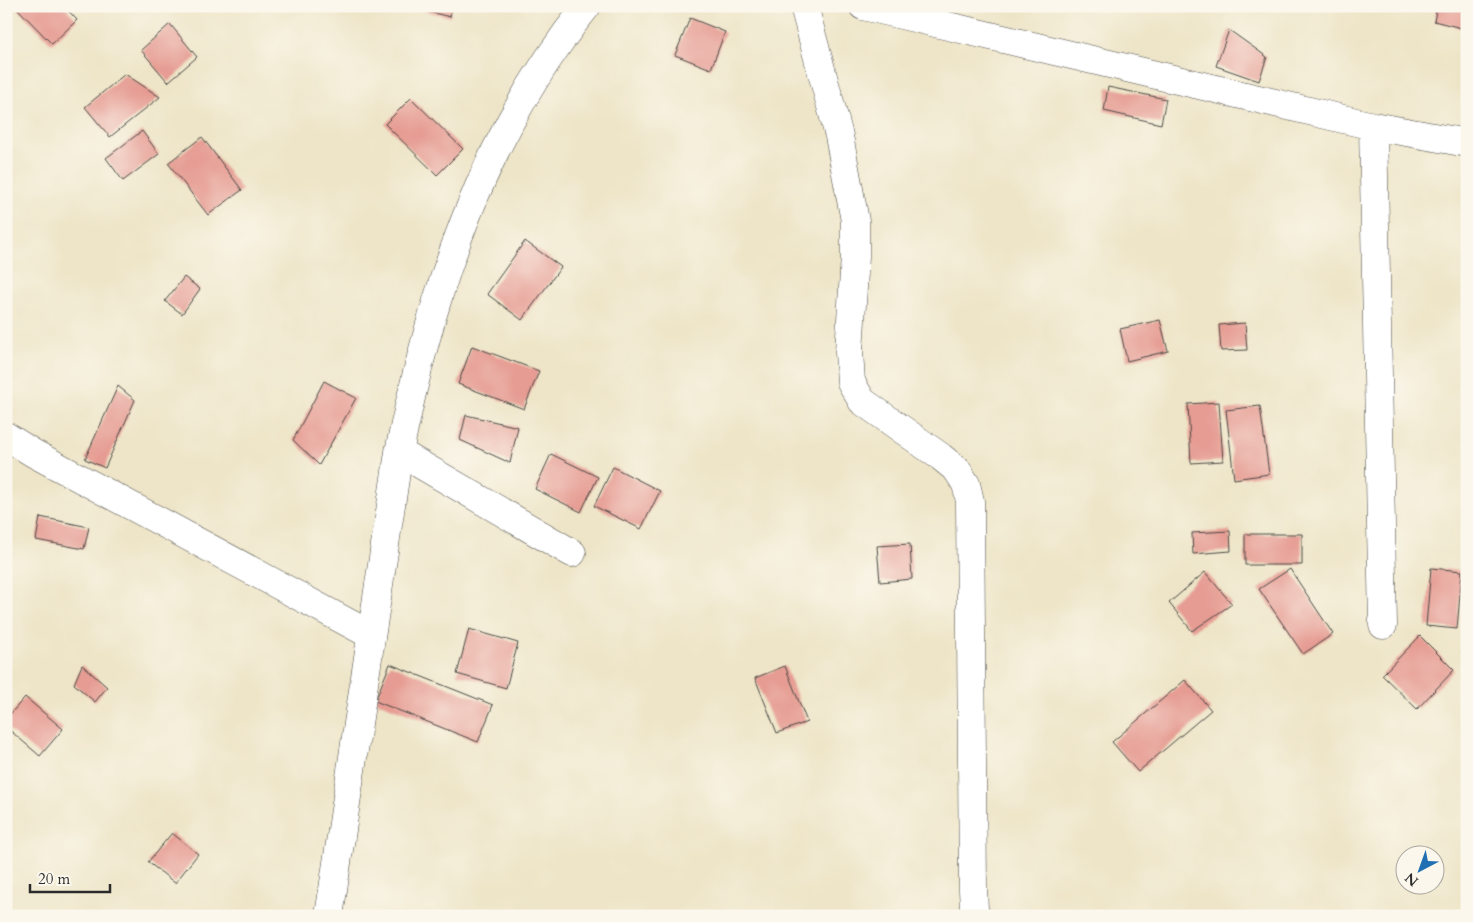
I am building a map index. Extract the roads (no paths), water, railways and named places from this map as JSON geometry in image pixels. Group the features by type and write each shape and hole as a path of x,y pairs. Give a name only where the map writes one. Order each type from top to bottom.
{"street":[{"path":"329,916 399,452 414,381 434,309 458,236 490,160 524,95 586,6"},
{"path":"804,6 839,136 855,221 856,256 849,352 851,382 862,401 957,470 966,484 970,501 973,890 976,916"},
{"path":"863,6 1373,126 1467,143"},
{"path":"1373,126 1383,625"},
{"path":"6,436 42,458 371,635"},
{"path":"399,452 572,553"}]}
